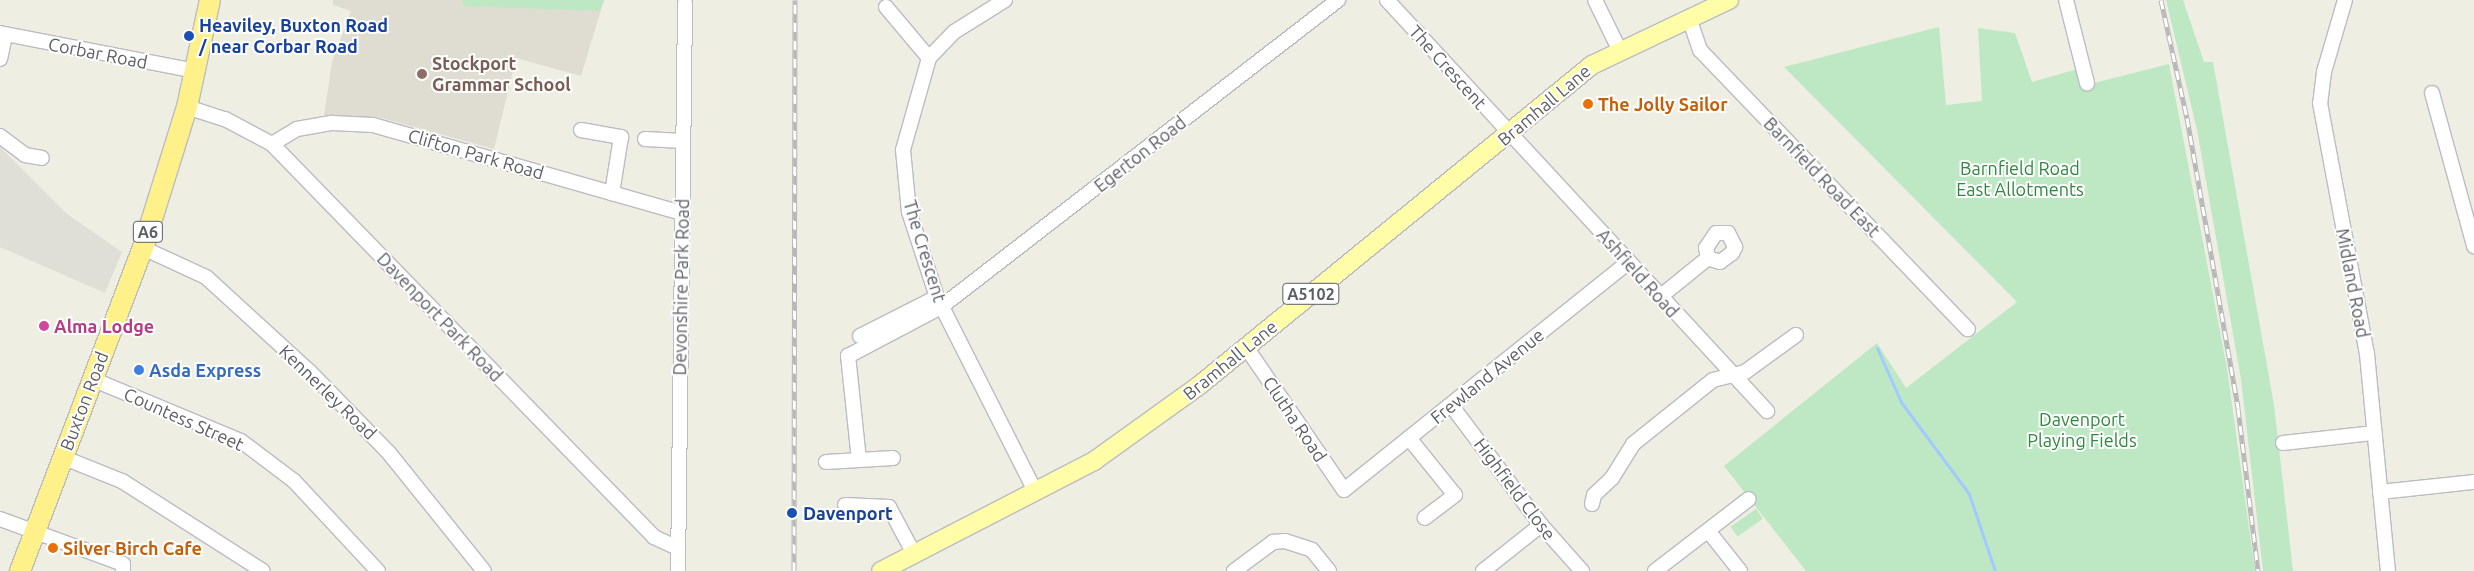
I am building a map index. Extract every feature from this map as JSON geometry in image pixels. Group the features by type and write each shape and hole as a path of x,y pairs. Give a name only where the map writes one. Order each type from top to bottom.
{"highway":[{"name":"Buxton Road","path":"20,571 143,248 187,107 210,0"}],"main road":[{"name":"Bramhall Lane","path":"884,570 1094,461 1174,405 1510,134 1592,65 1619,49 1729,0"}],"street":[{"name":"The Crescent","path":"1005,0 954,32 929,58 903,150 909,212 939,302 1035,492"},
{"name":"Egerton Road","path":"939,302 1338,0"},
{"name":"The Crescent","path":"1387,0 1510,134"},
{"path":"1595,0 1619,49"},
{"path":"2066,0 2087,83"},
{"name":"Midland Road","path":"2345,0 2324,72 2320,103 2367,354 2388,571"},
{"name":"Devonshire Park Road","path":"678,571 685,3"},
{"path":"886,6 929,58"},
{"name":"Barnfield Road East","path":"1689,18 1700,50 1968,329"},
{"name":"Corbar Road","path":"3,34 196,71"},
{"path":"0,59 3,34"},
{"path":"2432,93 2473,237"},
{"name":"Davenport Park Road","path":"187,107 225,119 272,144 654,537 678,548"},
{"name":"Clifton Park Road","path":"272,144 297,129 332,123 373,124 682,213"},
{"path":"581,130 633,138 683,141"},
{"name":"Ashfield Road","path":"1510,134 1661,296 1732,376 1767,411"},
{"path":"0,136 25,155 42,158"},
{"path":"612,193 633,138"},
{"name":"Kennerley Road","path":"143,248 206,277 310,372 389,453 484,571"},
{"path":"1661,296 1708,258"},
{"name":"Frewland Avenue","path":"1344,490 1629,262"},
{"path":"860,336 939,302"},
{"path":"859,460 848,356 939,302"},
{"path":"1592,504 1594,495 1612,478 1633,444 1713,380 1732,376 1796,335"},
{"name":"Clutha Road","path":"1246,347 1344,490"},
{"name":"Countess Street","path":"92,379 241,441 294,481 378,571"},
{"name":"Highfield Close","path":"1452,405 1541,525 1582,571"},
{"path":"2284,443 2374,433"},
{"path":"1409,438 1455,495 1425,518"},
{"path":"62,457 122,481 263,571"},
{"path":"826,462 893,458"},
{"path":"2380,492 2474,482"},
{"path":"1655,571 1709,532 1749,499"},
{"path":"845,506 889,507 914,554"},
{"path":"0,520 35,530 122,564 123,571"},
{"path":"1483,571 1541,525"},
{"path":"1709,532 1740,571"},
{"path":"1234,571 1273,542 1285,541 1312,550 1329,571"}],"shaded area":[{"name":"Stockport Grammar School","path":"333,0 604,0 581,76 516,58 494,149 378,117 324,116 332,62 351,11 333,5"},
{"path":"0,147 67,214 122,252 105,293 0,247"}],"green space":[{"path":"463,0 604,0 600,11 463,6"},
{"path":"2166,0 2183,0 2204,62 2213,62 2274,405 2293,571 2263,571 2241,379 2197,130"},
{"name":"Davenport Playing Fields","path":"1939,27 1946,105 1982,101 1978,28 2015,33 2032,82 2081,68 2090,84 2169,64 2227,368 2255,571 1806,571 1724,466 1877,343 1906,388 2017,302 1784,67"},
{"path":"1756,509 1763,519 1737,537 1731,527"}],"waterway":[{"path":"1877,348 1901,402 1969,494 1995,571"}],"railway":[{"path":"794,571 795,0"},
{"path":"2161,0 2187,118 2238,408 2258,571"}],"place":[{"name":"Heaviley, Buxton Road / near Corbar Road","path":"189,36"},
{"name":"Stockport Grammar School","path":"422,74"},
{"name":"The Jolly Sailor","path":"1588,104"},
{"name":"Alma Lodge","path":"44,326"},
{"name":"Asda Express","path":"139,370"},
{"name":"Davenport","path":"792,513"},
{"name":"Silver Birch Cafe","path":"53,548"}],"park label":[{"name":"Barnfield Road East Allotments","path":"2020,179"}]}
